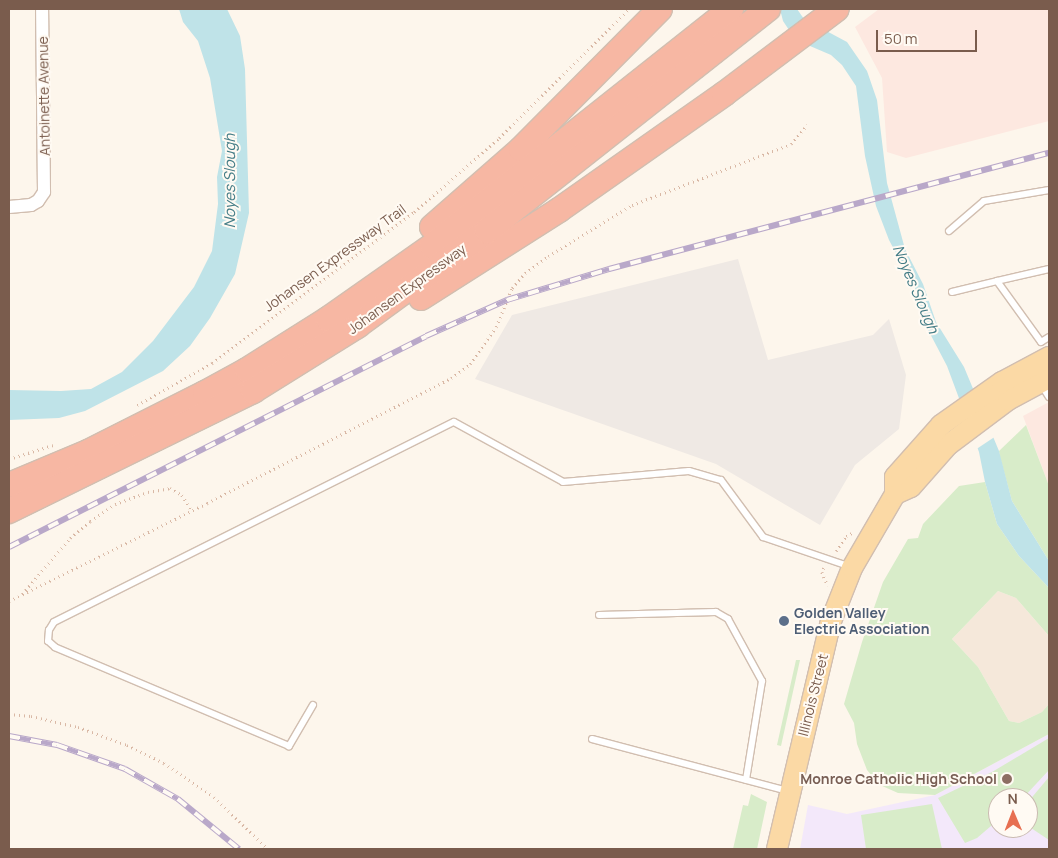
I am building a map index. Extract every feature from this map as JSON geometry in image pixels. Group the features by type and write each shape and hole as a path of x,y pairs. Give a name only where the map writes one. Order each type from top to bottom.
{"highway":[{"path":"350,305 428,230 521,149 660,9"},
{"name":"Johansen Expressway","path":"9,485 88,452 205,393 247,370 350,305 432,246 731,9"},
{"name":"Johansen Expressway","path":"9,511 253,391 357,326 438,268 763,12"},
{"path":"253,391 387,319 559,210 724,94 833,12"}],"main road":[{"name":"Illinois Street","path":"895,494 911,487 948,445 1045,352"},
{"name":"Illinois Street","path":"777,849 831,621 852,568 895,494 895,477 941,425 1005,391 1046,386"}],"street":[{"name":"Antoinette Avenue","path":"9,207 24,207 38,201 44,192 42,9"}],"lane":[{"path":"949,231 984,201 1049,190"},
{"path":"952,292 1049,269"},
{"path":"997,281 1045,352"},
{"path":"1045,352 1049,337"},
{"path":"313,705 289,746 55,647 48,641 49,630 54,622 454,422 563,482 689,471 721,480 763,537 852,568"},
{"path":"599,616 716,612 728,619 762,681 746,780"},
{"path":"592,739 790,791"}],"path":[{"name":"Johansen Expressway Trail","path":"136,405 212,362 414,212 498,138 629,9"},
{"path":"9,601 192,511 451,378 470,364 496,327 512,288 525,273 548,256 632,205 791,144 807,125"},
{"path":"9,459 59,443"},
{"path":"21,595 70,538 90,521 116,504 148,492 170,488 182,495 192,511"},
{"path":"9,714 31,716 78,727 128,744 164,763 214,796 268,849"}],"shaded area":[{"path":"879,9 1049,9 1049,121 906,158 887,152 882,78 855,27"},
{"path":"738,259 768,360 873,335 889,319 906,375 899,429 855,465 820,525 716,464 475,379 512,315"},
{"path":"1049,402 1049,486 1023,416"},
{"path":"998,591 1016,598 1049,636 1049,704 1042,712 1019,723 1009,721 978,667 952,639"},
{"name":"Monroe Catholic High School","path":"1049,734 1049,849 800,849 808,805 847,814 935,795"}],"green space":[{"path":"1026,425 1049,486 1049,561 1012,501 1000,457 999,451"},
{"path":"985,482 997,524 1019,556 1049,588 1049,636 1016,598 998,591 952,639 978,667 1009,721 1019,723 1042,712 1049,704 1049,734 935,795 898,793 880,785 867,770 857,744 854,723 844,704 862,642 883,582 908,539 918,538 923,524 959,486"},
{"path":"796,660 800,660 781,746 777,745"},
{"path":"1049,738 1049,770 1032,788 988,788 988,829 977,838 965,843 938,798 992,772"},
{"path":"1049,777 1049,840 1038,833 1038,790"},
{"path":"751,794 767,802 757,849 733,849 743,805 748,806"},
{"path":"932,804 942,849 866,849 861,815"}],"water":[{"name":"Noyes Slough","path":"179,9 227,9 240,36 245,69 249,213 235,274 210,318 190,346 163,371 85,411 59,418 9,420 9,390 61,391 91,389 122,372 153,341 194,287 212,251 218,204 217,177 222,151 210,78 198,41 183,22"},
{"name":"Noyes Slough","path":"780,9 797,9 804,19 847,42 867,71 877,100 887,183 905,249 923,284 936,322 964,367 999,451 1012,501 1049,561 1049,588 1019,556 997,524 979,452 947,366 925,324 913,285 889,240 876,206 865,156 856,86 842,65 831,55 810,46 791,33 783,21"}],"pier":[{"path":"975,388 996,436 975,450 956,401"}],"railway":[{"path":"9,547 426,336 507,300 609,269 1049,153"},
{"path":"9,736 57,745 125,769 178,799 239,849"}],"place":[{"name":"Golden Valley Electric Association","path":"784,621"},
{"name":"Monroe Catholic High School","path":"1007,779"}]}
